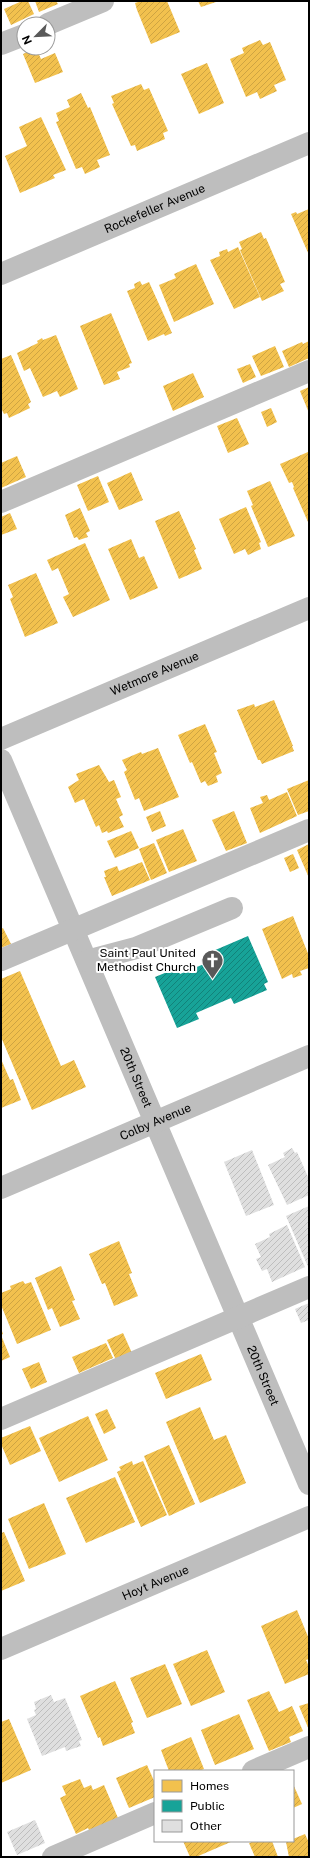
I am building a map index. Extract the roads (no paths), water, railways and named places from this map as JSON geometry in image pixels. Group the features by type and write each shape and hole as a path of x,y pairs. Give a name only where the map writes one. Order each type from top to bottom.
{"street":[{"path":"56,21 103,1"},
{"path":"1,44 16,38"},
{"name":"Rockefeller Avenue","path":"1,274 309,143"},
{"path":"1,502 309,371"},
{"name":"Wetmore Avenue","path":"1,739 309,608"},
{"name":"20th Street","path":"1,760 309,1484"},
{"path":"1,960 309,830"},
{"path":"87,961 136,948 232,908"},
{"name":"Colby Avenue","path":"1,1188 309,1056"},
{"path":"1,1419 309,1287"},
{"name":"Hoyt Avenue","path":"1,1649 309,1517"},
{"path":"255,1770 309,1747"},
{"path":"52,1857 154,1813"}],"place":[{"name":"Saint Paul United Methodist Church","path":"212,980"}]}
